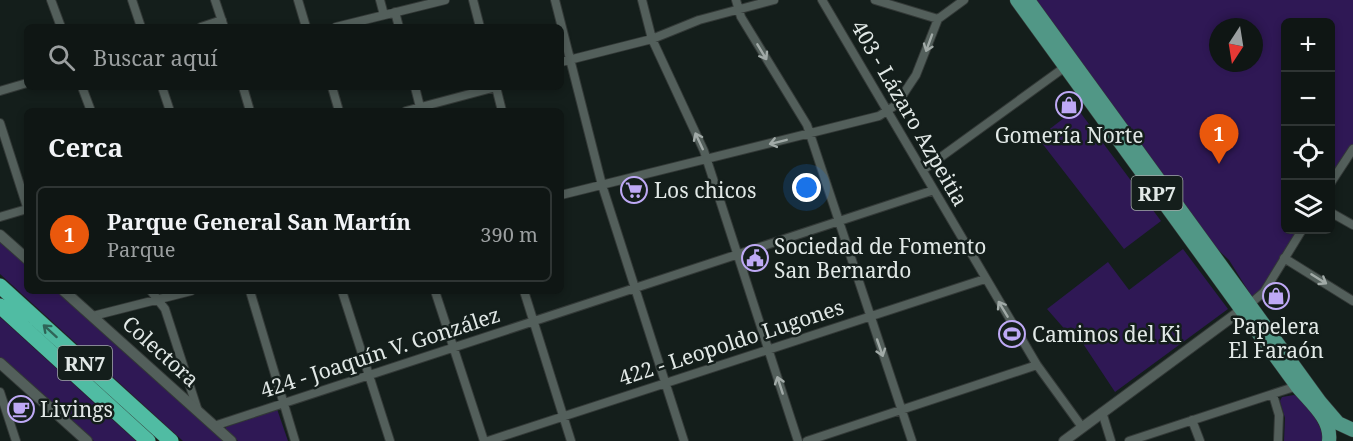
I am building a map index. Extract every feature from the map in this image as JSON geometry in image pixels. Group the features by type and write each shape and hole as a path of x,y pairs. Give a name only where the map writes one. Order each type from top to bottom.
{"highway":[{"name":"RN7","path":"0,286 171,441"},
{"name":"RN7","path":"0,306 148,441"}],"main road":[{"name":"RP7","path":"1017,0 1065,67 1334,419 1353,430 1336,441"},
{"name":"RP7","path":"1028,0 1246,306 1297,386 1323,418 1329,427 1329,441"}],"street":[{"path":"51,0 60,24"},
{"path":"132,0 140,24"},
{"path":"215,0 223,24"},
{"path":"298,0 305,24"},
{"path":"380,0 384,15"},
{"path":"348,24 445,0"},
{"path":"473,0 479,24"},
{"path":"555,0 559,24"},
{"path":"642,0 651,39 707,160 798,441"},
{"path":"736,0 738,10 810,135 912,441"},
{"path":"684,441 634,290 565,61 651,39 691,23 774,0"},
{"name":"403 - Lázaro Azpeitia","path":"822,0 1036,365 1082,427"},
{"path":"875,0 938,19"},
{"path":"564,194 810,135 888,111 902,97 922,64 938,19 964,0"},
{"path":"395,12 398,24"},
{"path":"923,170 1065,67"},
{"path":"0,91 24,84"},
{"path":"83,90 90,108"},
{"path":"163,90 169,108"},
{"path":"244,90 249,108"},
{"path":"333,90 338,108"},
{"path":"416,90 420,108"},
{"path":"423,108 486,90"},
{"path":"497,90 501,108"},
{"path":"0,123 24,199"},
{"path":"1333,180 1353,149"},
{"name":"424 - Joaquín V. González","path":"214,426 934,190"},
{"path":"0,217 24,209"},
{"path":"1335,215 1353,225"},
{"path":"1064,441 1264,292 1299,234"},
{"path":"0,235 24,256"},
{"path":"1284,258 1353,301"},
{"name":"422 - Leopoldo Lugones","path":"486,441 985,279"},
{"name":"Colectora","path":"67,294 231,441"},
{"path":"153,294 165,309 198,411"},
{"path":"93,316 179,294"},
{"path":"251,294 295,441"},
{"path":"343,294 390,441"},
{"path":"436,294 486,441"},
{"path":"525,294 571,441"},
{"path":"0,363 87,441"},
{"path":"807,441 1036,365"},
{"path":"1129,441 1297,386"},
{"path":"0,392 16,441"},
{"path":"1273,395 1279,415 1278,441"},
{"path":"1102,412 1111,441"},
{"path":"1192,420 1200,441"}],"shaded area":[{"path":"1031,0 1353,0 1353,146 1335,175 1335,18 1281,18 1281,234 1298,234 1254,300 1229,260 1212,244"},
{"path":"1077,108 1161,221 1124,249 1038,138"},
{"path":"0,238 24,258 24,294 67,294 230,441 183,441 0,274"},
{"path":"1183,249 1228,309 1115,392 1074,330 1068,333 1047,309 1108,262 1129,290"},
{"path":"0,317 136,441 94,441 0,357"},
{"path":"1294,395 1313,415 1325,441 1284,441 1285,418 1280,401 1282,397"},
{"path":"277,409 288,441 238,441 226,430 226,427"}],"place":[{"name":"Gomería Norte","path":"1069,105"},
{"name":"Parque General San Martín","path":"1219,164"},
{"name":"Los chicos","path":"634,190"},
{"name":"Sociedad de Fomento San Bernardo","path":"755,258"},
{"name":"Papelera El Faraón","path":"1276,296"},
{"name":"Caminos del Ki","path":"1012,334"},
{"name":"Livings","path":"21,409"}]}
